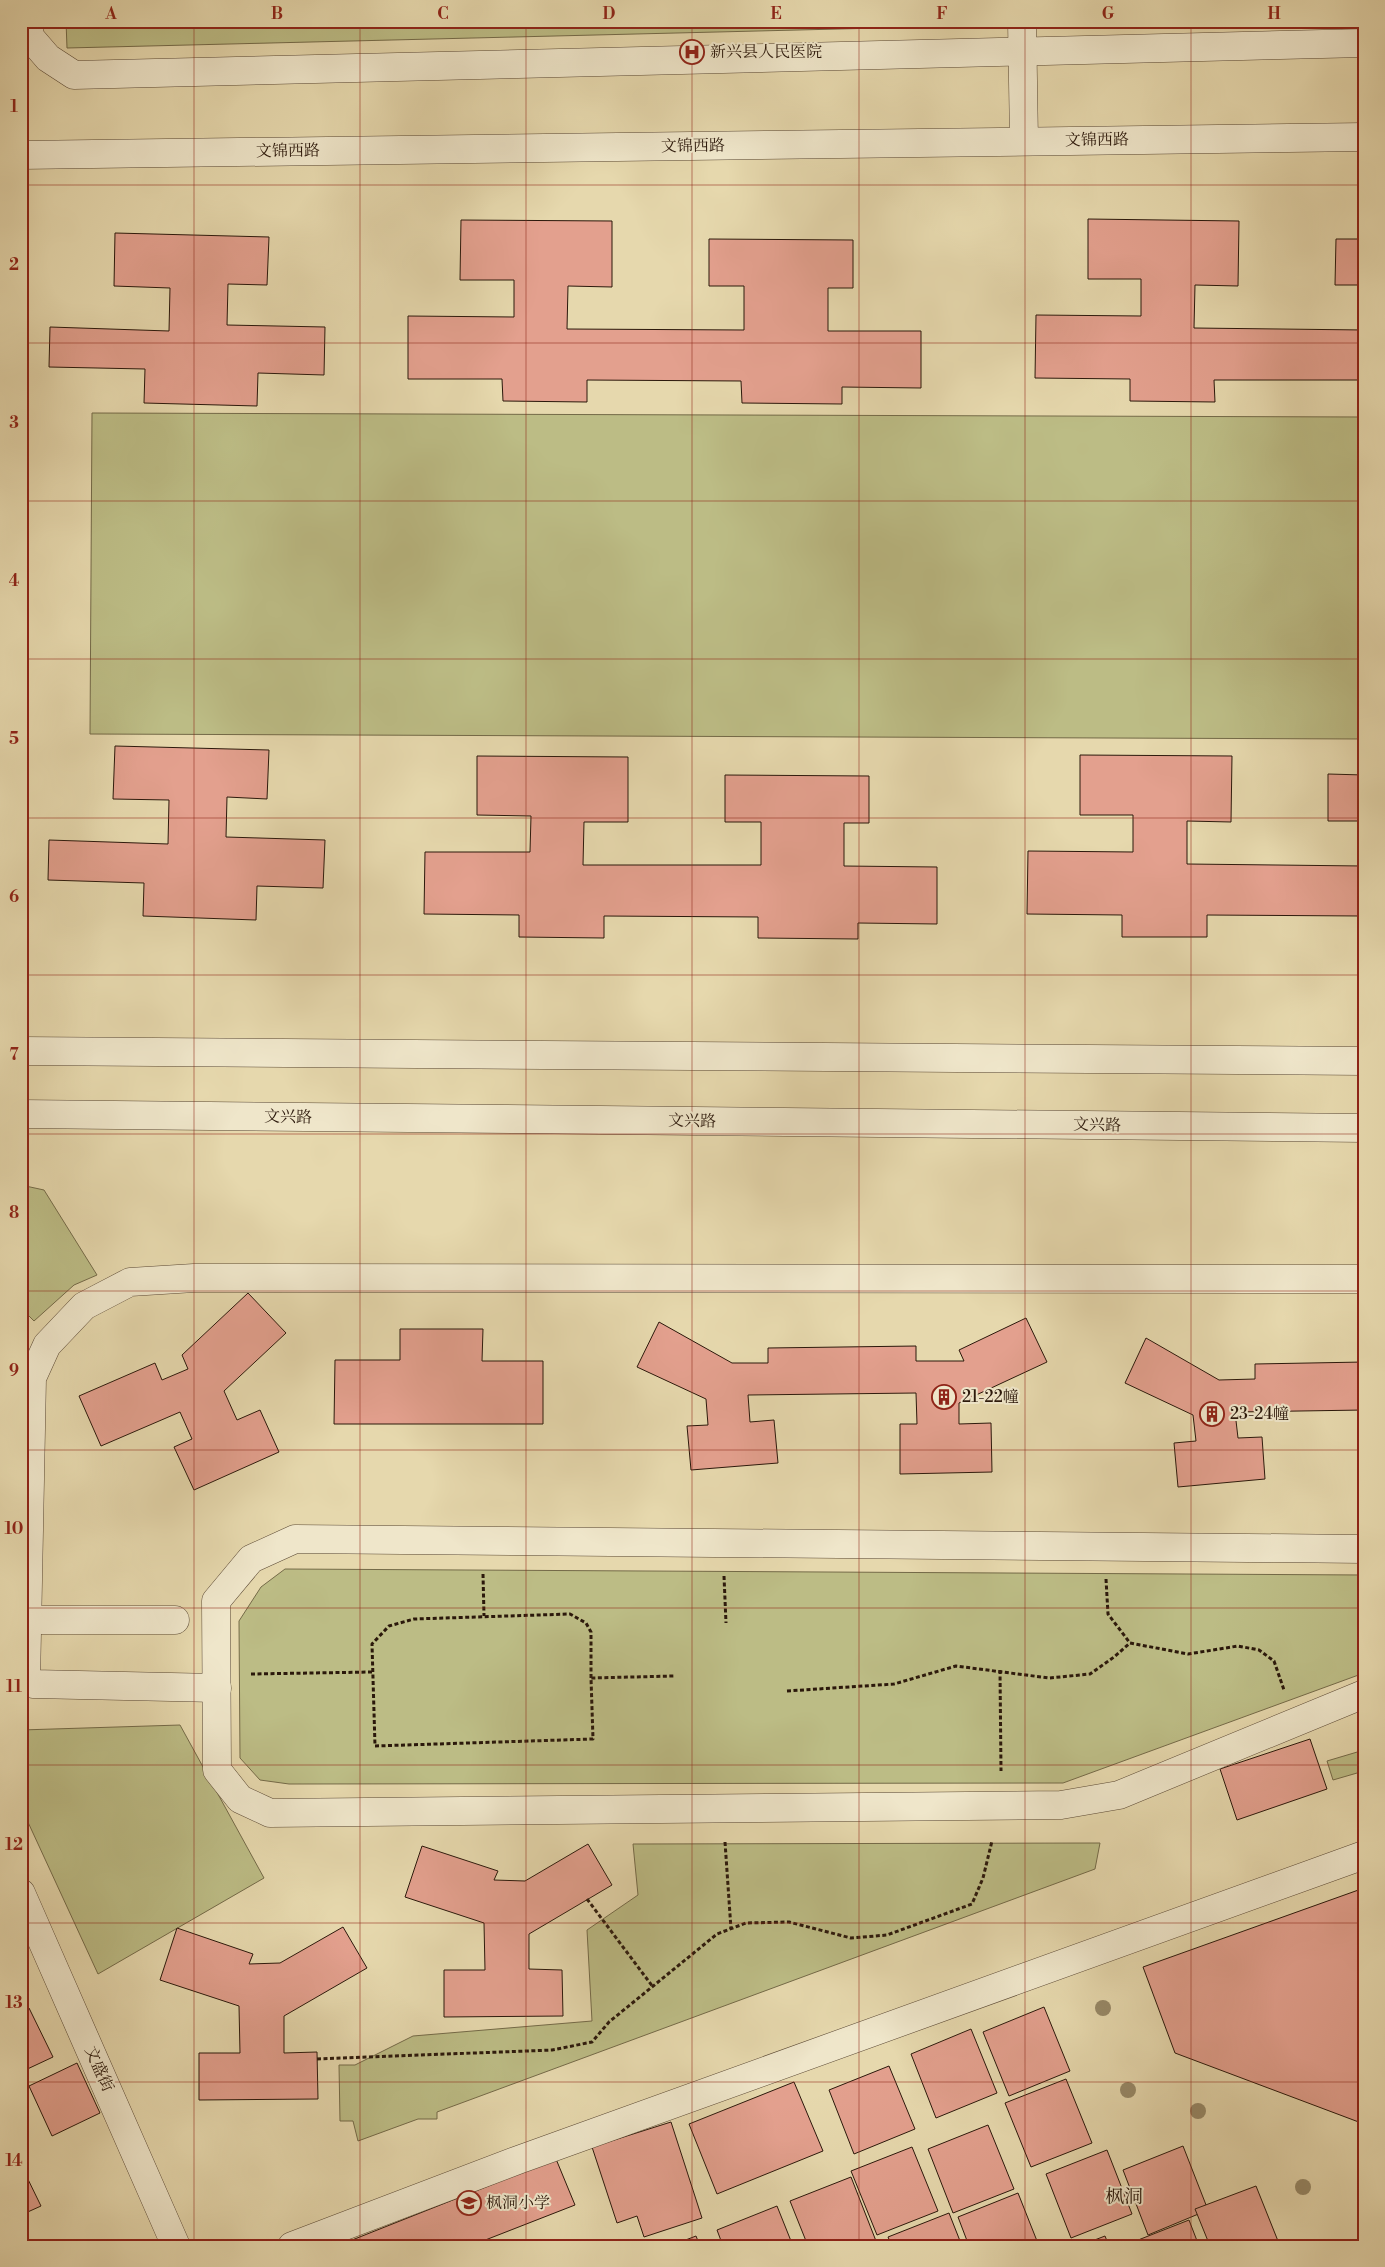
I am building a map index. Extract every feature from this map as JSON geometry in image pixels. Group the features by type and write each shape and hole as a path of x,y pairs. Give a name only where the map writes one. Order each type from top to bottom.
{"street":[{"path":"29,21 29,36 48,58 74,75 1364,43"},
{"path":"1022,21 1024,141"},
{"name":"文锦西路","path":"21,155 1364,137"},
{"path":"21,1051 1364,1061"},
{"name":"文兴路","path":"21,1114 1364,1128"},
{"path":"217,1681 33,1684 23,1681 27,1620 32,1378 47,1345 84,1306 130,1282 194,1278 1364,1279"},
{"path":"1364,1549 295,1539 251,1559 216,1601 217,1770 240,1798 270,1813 1061,1805 1119,1795 1364,1694"},
{"path":"27,1620 175,1620"},
{"path":"292,2246 518,2160 1364,1856"},
{"name":"文盛街","path":"21,1893 176,2246"}],"path":[{"path":"482,1541 484,1616"},
{"path":"723,1543 726,1623"},
{"path":"1104,1546 1108,1614 1130,1643 1188,1654 1238,1646 1258,1650 1274,1661 1295,1723"},
{"path":"570,1614 586,1623 591,1632 593,1739 375,1746 373,1672 372,1644 389,1626 414,1619 570,1614"},
{"path":"787,1691 894,1684 956,1666 1000,1670 1049,1678 1090,1674 1114,1658 1130,1643"},
{"path":"317,2060 552,2050 592,2042 610,2022 717,1934 731,1928 746,1923 789,1922 851,1938 887,1935 972,1904 983,1878 1001,1806 1000,1670"},
{"path":"217,1681 373,1672"},
{"path":"591,1678 674,1676"},
{"path":"722,1808 731,1928"},
{"path":"587,1899 653,1987"}],"green space":[{"path":"66,21 960,21 961,26 67,48"},
{"path":"92,413 1364,417 1364,739 90,734"},
{"path":"21,1185 44,1190 97,1275 74,1285 34,1321 21,1308"},
{"path":"285,1569 1364,1575 1364,1673 1063,1783 289,1784 260,1780 240,1758 239,1621 261,1587"},
{"path":"180,1725 264,1878 98,1974 21,1807 21,1730"},
{"path":"1364,1750 1364,1771 1333,1780 1327,1761"},
{"path":"1100,1843 1095,1869 437,2112 437,2119 418,2119 358,2141 353,2121 340,2121 339,2065 355,2065 413,2036 592,2021 587,1930 638,1895 633,1844"}],"building":[{"path":"1088,219 1239,221 1238,286 1195,285 1194,328 1364,330 1364,380 1214,380 1215,402 1130,401 1130,379 1035,378 1036,315 1141,316 1141,279 1088,279"},
{"path":"461,220 612,221 612,287 568,286 567,329 744,330 744,286 709,286 709,239 853,240 853,288 828,288 828,331 921,331 921,388 842,387 842,404 742,403 741,381 587,380 587,402 503,401 502,379 408,379 408,316 514,317 514,280 460,280"},
{"path":"115,233 269,237 267,285 228,284 227,325 325,327 324,375 258,373 257,406 144,403 145,369 49,367 50,327 169,331 170,288 114,286"},
{"path":"1336,239 1364,239 1364,285 1335,285"},
{"path":"115,746 269,750 267,799 227,797 226,837 325,840 323,888 257,886 256,920 143,916 144,883 48,880 49,840 168,844 169,800 113,799"},
{"path":"1080,755 1232,756 1231,822 1187,821 1187,864 1363,866 1364,837 1364,938 1361,938 1361,916 1207,915 1207,937 1122,937 1122,915 1027,914 1028,851 1133,852 1133,815 1080,815"},
{"path":"477,756 628,757 628,822 584,822 583,865 761,865 761,822 725,822 725,775 869,776 869,823 844,823 844,866 937,867 937,924 858,923 858,939 758,938 758,917 604,916 604,938 519,937 519,915 424,914 425,852 530,852 531,816 477,815"},
{"path":"1328,774 1364,775 1364,821 1328,821"},
{"path":"248,1293 286,1333 224,1391 237,1420 260,1410 279,1452 194,1490 174,1447 192,1439 180,1412 101,1446 79,1396 155,1363 162,1380 188,1369 182,1355"},
{"name":"21-22幢","path":"1026,1318 1047,1362 959,1403 959,1424 991,1423 992,1472 900,1474 900,1424 917,1424 916,1393 748,1395 750,1422 774,1420 778,1463 691,1470 687,1426 708,1425 706,1399 637,1367 659,1322 732,1363 768,1363 768,1348 916,1346 916,1361 964,1361 959,1350"},
{"path":"400,1329 483,1329 482,1361 543,1361 543,1424 334,1424 335,1360 400,1360"},
{"name":"23-24幢","path":"1146,1338 1219,1380 1255,1379 1255,1364 1364,1362 1364,1410 1235,1412 1238,1438 1262,1437 1265,1479 1178,1487 1174,1443 1196,1441 1193,1415 1125,1383"},
{"path":"1310,1739 1327,1789 1237,1820 1220,1769"},
{"path":"588,1844 612,1885 529,1934 529,1969 562,1970 563,2016 444,2017 444,1970 485,1970 484,1923 405,1897 422,1846 498,1871 494,1880 525,1881"},
{"path":"1364,1888 1364,2124 1175,2053 1143,1967"},
{"path":"343,1927 367,1968 284,2016 284,2053 317,2052 318,2099 199,2100 199,2053 240,2053 239,2006 160,1980 177,1928 253,1954 249,1964 280,1963"},
{"path":"21,1974 28,1989 21,1992"},
{"path":"1044,2007 1070,2071 1009,2096 983,2032"},
{"path":"29,2008 53,2057 21,2072 21,2012"},
{"path":"971,2029 997,2093 936,2118 911,2054"},
{"path":"77,2063 100,2113 52,2136 29,2086"},
{"path":"889,2066 915,2129 854,2154 829,2090"},
{"path":"1066,2079 1092,2143 1031,2167 1005,2103"},
{"path":"794,2082 823,2151 717,2194 689,2124"},
{"path":"671,2122 702,2218 644,2237 637,2216 617,2223 592,2147"},
{"path":"988,2125 1014,2189 953,2213 928,2149"},
{"path":"1183,2146 1208,2210 1148,2235 1123,2170"},
{"path":"912,2147 938,2211 877,2235 851,2171"},
{"path":"1107,2150 1132,2214 1071,2238 1046,2174"},
{"name":"枫洞小学","path":"556,2159 575,2205 470,2246 337,2246"},
{"path":"21,2165 41,2206 21,2215"},
{"path":"851,2177 876,2241 864,2246 808,2246 790,2201"},
{"path":"1256,2186 1280,2246 1210,2246 1195,2209"},
{"path":"1018,2193 1039,2246 969,2246 958,2217"},
{"path":"777,2206 793,2246 723,2246 717,2230"},
{"path":"949,2213 962,2246 892,2246 888,2237"},
{"path":"1189,2220 1199,2246 1129,2246 1128,2244"},
{"path":"696,2236 700,2246 670,2246"},
{"path":"1105,2236 1109,2246 1079,2246"}],"place":[{"name":"新兴县人民医院","path":"692,52"},
{"name":"21-22幢","path":"944,1397"},
{"name":"23-24幢","path":"1212,1414"},
{"name":"枫洞小学","path":"469,2203"}],"district":[{"name":"枫洞","path":"1124,2197"}]}
